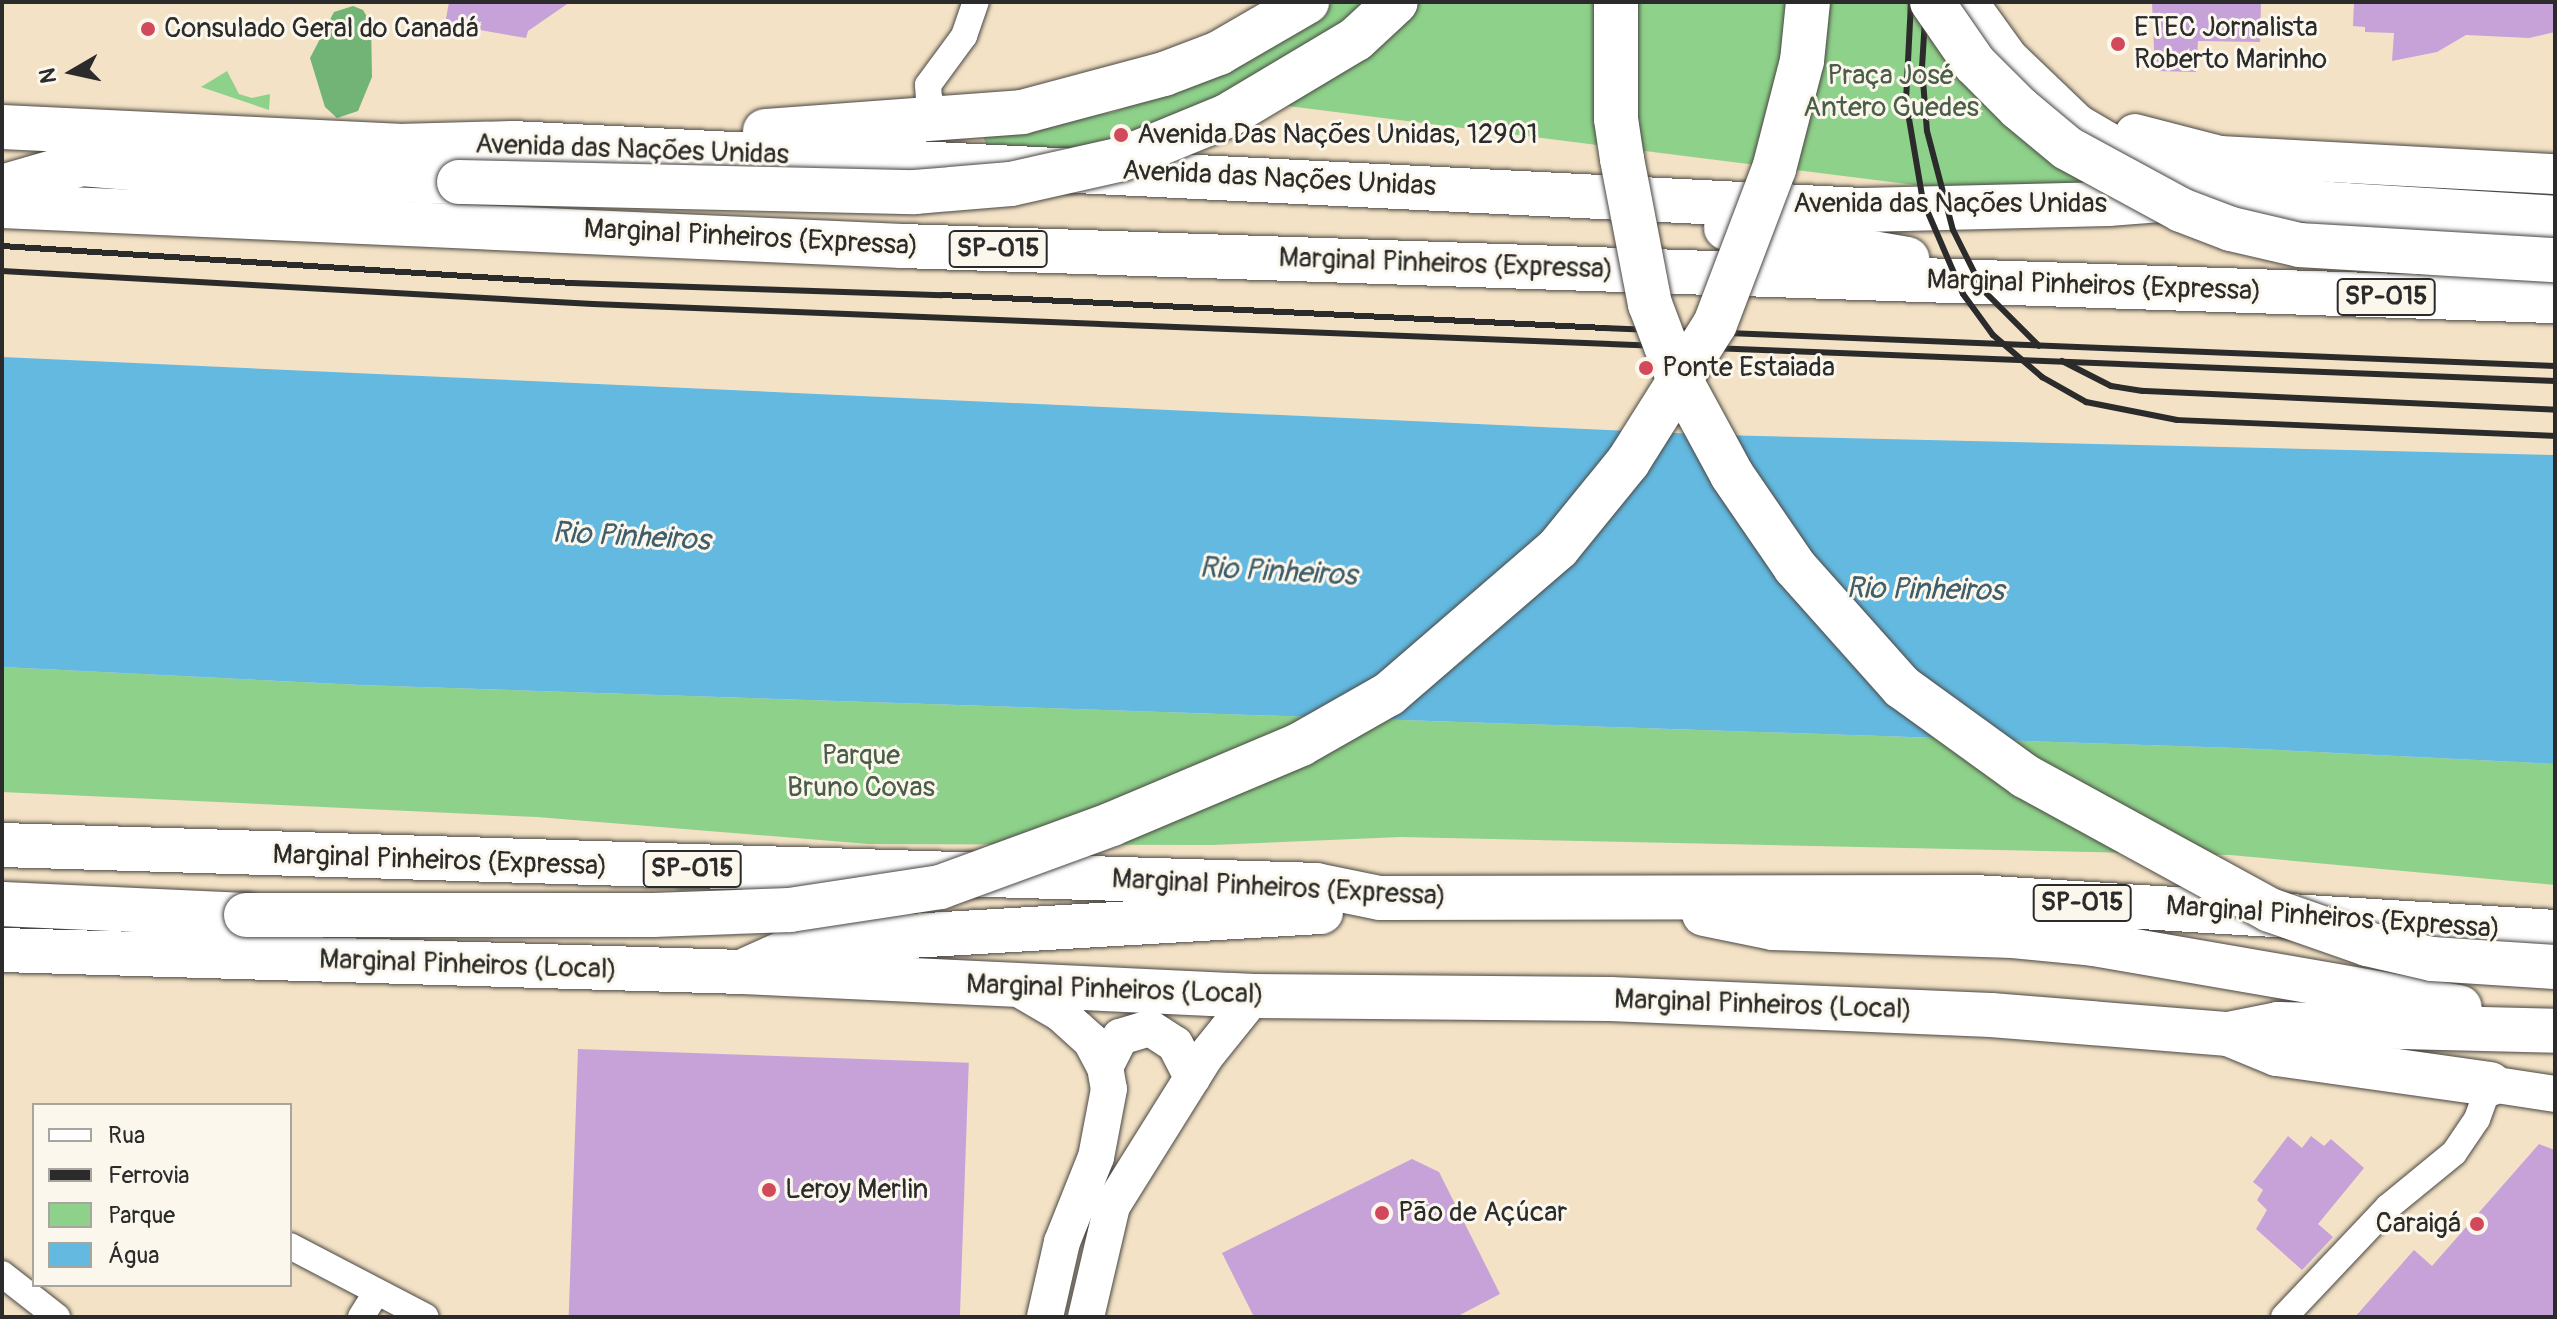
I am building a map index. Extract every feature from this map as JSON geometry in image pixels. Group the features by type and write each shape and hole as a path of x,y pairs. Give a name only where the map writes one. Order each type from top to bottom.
{"highway":[{"path":"653,150 936,104 1022,112 1164,74 1219,53 1307,2"},
{"path":"2,187 81,164 218,175 915,192 1011,184 1122,159 1227,116 1356,39 1396,2"},
{"path":"1616,2 1616,119 1622,159 1650,304 1675,370 1732,475 1795,567 1902,687 2025,776 2270,910 2432,959 2555,967"},
{"path":"2,904 181,908 246,915 441,918 790,910 940,887 1112,824 1301,744 1389,694 1558,548 1628,462 1715,324 1774,169 1802,61 1808,2"},
{"path":"1932,2 1975,64 2019,108 2067,148 2181,210 2231,229 2300,245 2555,260"},
{"path":"1965,2 2007,60 2076,126 2117,150 2252,193"},
{"name":"Avenida das Nações Unidas","path":"2,127 398,146 512,143 1863,210 2108,204 2252,193 2329,204 2555,218"},
{"path":"1485,189 1878,252 1994,281"},
{"name":"Marginal Pinheiros (Expressa)","path":"2,206 918,247 2555,301"},
{"name":"Marginal Pinheiros (Expressa)","path":"2,845 1316,885 1380,898 1608,894 1975,897 2555,932"},
{"path":"2,874 53,876 181,908"},
{"path":"1608,894 1773,928 2013,936 2218,962 2477,1011 2505,1029"},
{"path":"743,972 808,942 1318,912 1380,898"},
{"name":"Marginal Pinheiros (Local)","path":"2,950 743,972 1017,988 1254,996 1610,999 1991,1015 2228,1034"},
{"path":"2228,1034 2278,1024 2555,1031"},
{"path":"2228,1034 2277,1054 2490,1084"}],"main road":[{"path":"2007,60 2097,116 2176,148 2264,159 2555,174"}],"street":[{"path":"936,104 976,2"},
{"path":"1017,988 1083,1032 1105,1067"},
{"path":"1086,1317 1112,1206 1192,1078 1254,996"},
{"path":"1045,1317 1062,1242 1096,1157 1107,1115 1105,1067 1120,1037 1150,1028 1175,1044 1192,1078"},
{"path":"2284,1317 2388,1207 2454,1153 2477,1119 2490,1084 2555,1094"},
{"path":"292,1247 426,1317"},
{"path":"2,1274 57,1317"},
{"path":"361,1317 376,1293"}],"green space":[{"name":"Praça José Antero Guedes","path":"1335,2 1938,2 2112,187 1939,188 1240,100 1126,143 989,155 982,132 1114,112 1214,73"},
{"path":"353,6 363,10 371,24 372,77 358,111 337,118 325,107 310,58 334,12"},
{"path":"227,71 239,94 252,98 270,94 269,110 201,87"},
{"name":"Parque Bruno Covas","path":"2,667 360,685 2236,748 2555,764 2555,885 2230,855 1401,837 1212,845 869,844 537,817 2,792"}],"water":[{"name":"Rio Pinheiros","path":"2,357 1719,435 2555,455 2555,764 2236,748 360,685 2,667"}],"building":[{"path":"449,2 570,2 528,31 526,38 445,24"},
{"path":"2152,2 2261,2 2260,42 2198,41 2196,72 2155,71"},
{"path":"2354,2 2555,2 2555,32 2529,38 2466,35 2437,52 2392,61 2394,33 2365,32 2365,27 2353,26"},
{"name":"Leroy Merlin","path":"578,1049 969,1063 960,1317 569,1317"},
{"path":"2288,1136 2302,1148 2311,1136 2324,1146 2331,1139 2364,1168 2318,1224 2333,1237 2302,1270 2256,1229 2267,1210 2257,1200 2263,1190 2253,1182"},
{"path":"2539,1144 2555,1150 2555,1317 2355,1317 2414,1250 2432,1266"},
{"name":"Pão de Açúcar","path":"1412,1159 1439,1172 1500,1294 1456,1317 1254,1317 1222,1253"}],"railway":[{"path":"1911,2 1906,101 1923,201 1963,294 1993,335 2042,377 2086,402 2177,420 2555,436"},
{"path":"1926,2 1922,68 1927,131 1953,230 1983,290 2039,346"},
{"path":"2,246 572,283 942,295 1604,328 2555,366"},
{"path":"2,271 593,304 2555,381"},
{"path":"2062,361 2111,386 2143,391 2555,410"}],"place":[{"name":"Consulado Geral do Canadá","path":"148,29"},
{"name":"ETEC Jornalista Roberto Marinho","path":"2118,44"},
{"name":"Avenida Das Nações Unidas, 12901","path":"1121,135"},
{"name":"Ponte Estaiada","path":"1646,368"},
{"name":"Leroy Merlin","path":"769,1190"},
{"name":"Pão de Açúcar","path":"1382,1213"},
{"name":"Caraigá","path":"2477,1224"}]}
